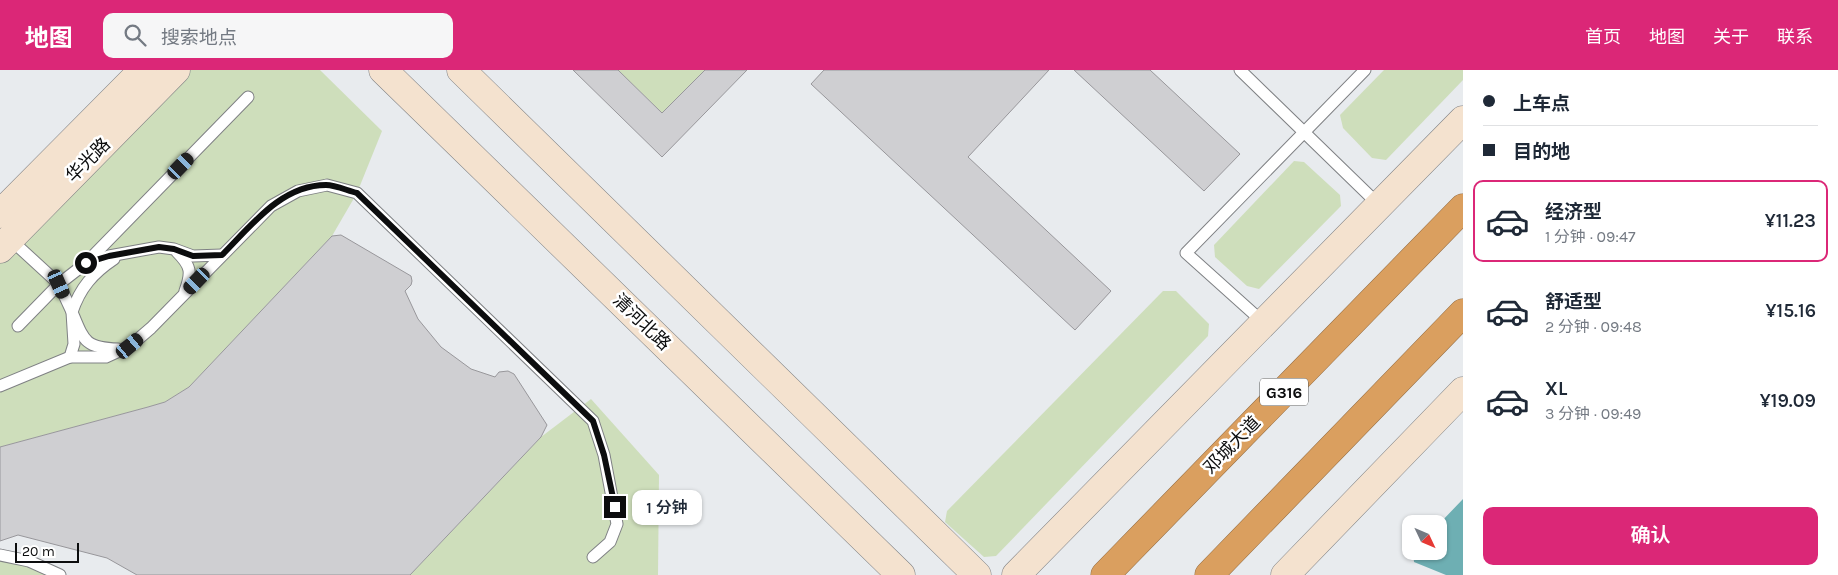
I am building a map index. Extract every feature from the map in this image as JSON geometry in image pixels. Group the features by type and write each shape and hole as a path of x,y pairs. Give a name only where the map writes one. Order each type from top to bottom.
{"highway":[{"name":"邓城大道","path":"1105,575 1463,208"},
{"path":"1209,575 1463,313"}],"main road":[{"name":"华光路","path":"0,214 143,70"},
{"name":"华光路","path":"5,244 176,70"},
{"name":"清河北路","path":"383,70 901,575"},
{"path":"470,75 977,575"},
{"path":"1016,575 1463,120"},
{"path":"1285,575 1463,391"}],"lane":[{"path":"1240,70 1304,134 1380,205"},
{"path":"1264,323 1186,253 1365,70"},
{"path":"18,326 59,284 86,263 248,97"},
{"path":"0,386 70,357 106,356 130,346 151,328 271,206 298,190 327,185 357,193 593,421 604,455 618,524 610,542 593,557"},
{"path":"5,244 59,284 81,334 88,343 101,348 122,349"},
{"path":"86,263 159,247 174,249 193,256 222,255"},
{"path":"174,249 188,262 190,277 184,294"},
{"path":"70,357 74,344 72,312 77,297 87,281 100,268 124,254"},
{"path":"0,555 29,561 60,575"}],"green space":[{"path":"183,70 320,70 382,131 357,193 332,236 189,387 165,402 0,447 0,258"},
{"path":"618,70 705,70 662,113"},
{"path":"1384,70 1463,70 1463,80 1386,160 1372,158 1343,128 1340,115"},
{"path":"1294,161 1304,162 1340,195 1341,206 1259,289 1247,286 1215,257 1214,245"},
{"path":"1163,291 1176,291 1209,324 1208,336 996,556 984,557 945,522 947,511"},
{"path":"591,399 659,475 658,575 410,575 541,437"},
{"path":"0,555 60,575 0,575"}],"water":[{"path":"1463,499 1463,575 1446,575 1414,562 1414,560 1448,560 1448,515"}],"building":[{"path":"573,70 618,70 662,113 705,70 747,70 662,157"},
{"path":"824,70 1049,70 968,157 1111,291 1075,330 811,84"},
{"path":"1074,70 1150,70 1240,154 1204,191"},
{"path":"341,235 411,276 411,285 405,291 418,319 441,347 471,369 495,377 499,372 508,371 514,374 547,425 541,437 410,575 137,575 107,558 18,535 0,541 0,447 165,402 189,387 332,236"}],"route":[{"path":"86,263 109,256 159,247 174,249 193,256 222,255 271,206 298,190 327,185 357,193 593,421 604,455 615,507"}]}
